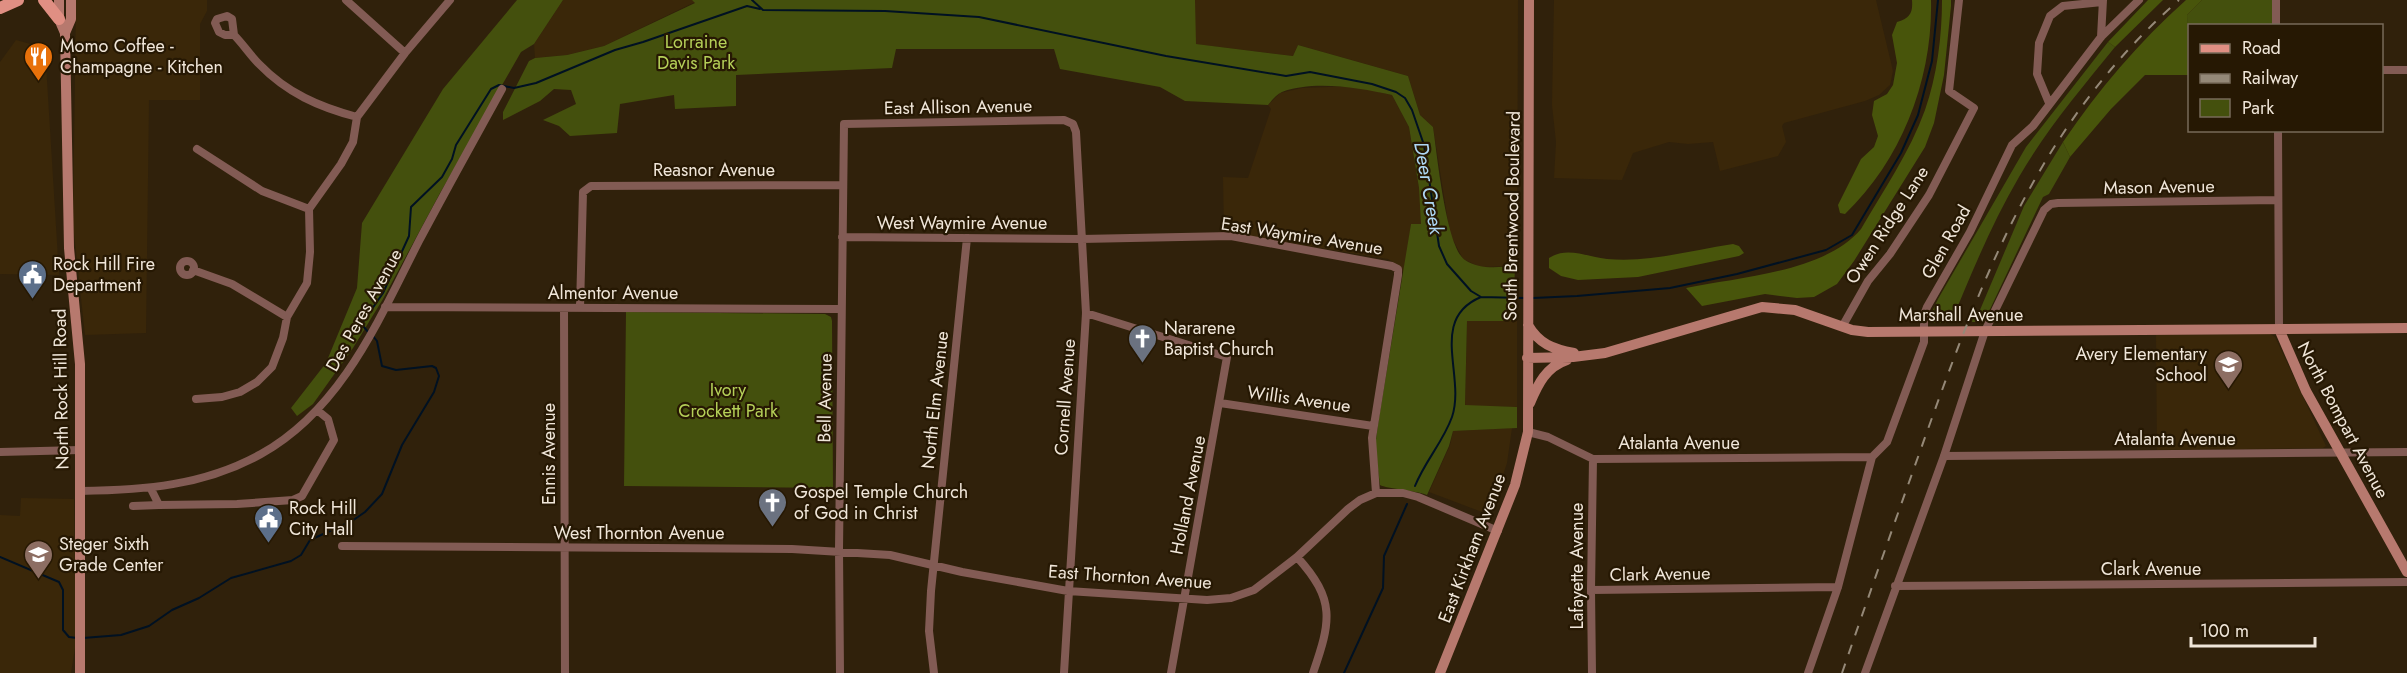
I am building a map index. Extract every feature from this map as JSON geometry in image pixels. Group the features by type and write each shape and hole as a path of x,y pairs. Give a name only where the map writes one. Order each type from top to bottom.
{"main road":[{"path":"0,8 18,0"},
{"path":"44,0 60,19"}],"street":[{"name":"North Rock Hill Road","path":"59,0 60,19 65,33 69,248 80,364 80,673"},
{"name":"North Rock Hill Road","path":"65,33 71,19 71,0"},
{"path":"346,0 405,53"},
{"path":"196,399 222,397 240,392 257,382 272,367 284,338 286,317 307,283 310,252 309,209 341,164 353,142 357,117 405,53 450,0"},
{"name":"South Brentwood Boulevard","path":"1528,432 1529,0"},
{"name":"Owen Ridge Lane","path":"1842,327 1868,281 1890,254 1929,195 1974,108 1949,91 1959,0"},
{"name":"Glen Road","path":"1808,673 1838,587 1872,457 1887,442 1924,342 1924,315 1927,308 1971,232 2012,145 2033,126 2101,37 2139,0"},
{"path":"2276,0 2276,24"},
{"path":"2049,103 2037,74 2039,43 2050,16 2063,6 2103,1 2101,37"},
{"path":"234,35 258,63 292,93 327,109 357,117"},
{"path":"2383,70 2407,70"},
{"name":"Des Peres Avenue","path":"80,491 151,489 231,468 262,453 288,435 317,410 347,375 371,334 502,89"},
{"name":"East Allison Avenue","path":"844,124 1064,120 1073,124"},
{"name":"Bell Avenue","path":"840,673 839,550 844,124"},
{"name":"Cornell Avenue","path":"1064,673 1086,313 1076,132 1073,124"},
{"name":"North Bompart Avenue","path":"2278,132 2279,329 2306,391 2407,572"},
{"path":"198,149 262,191 309,209"},
{"name":"Reasnor Avenue","path":"580,308 583,192 585,188 591,186 843,184"},
{"name":"Mason Avenue","path":"1985,331 2044,210 2051,204 2278,200"},
{"name":"East Waymire Avenue","path":"1081,239 1231,236 1386,264 1398,269 1373,426 1371,452 1376,494"},
{"name":"West Waymire Avenue","path":"842,237 1081,239"},
{"name":"North Elm Avenue","path":"934,673 929,631 934,565 967,238"},
{"path":"193,270 232,284 286,317"},
{"name":"Almentor Avenue","path":"385,307 842,309"},
{"name":"Marshall Avenue","path":"1527,358 1605,354 1762,307 1795,309 1842,327 1868,332 2407,328"},
{"name":"Ennis Avenue","path":"564,308 565,673"},
{"name":"Holland Avenue","path":"1086,313 1227,357 1172,673"},
{"path":"1528,325 1532,333 1550,348 1575,353 1605,354"},
{"path":"1865,673 1944,456 1985,331"},
{"path":"1528,406 1539,382 1547,372 1559,362 1573,357"},
{"name":"Willis Avenue","path":"1220,403 1373,426"},
{"path":"133,506 237,504 293,500 302,496 334,440 328,419 317,410"},
{"name":"Atalanta Avenue","path":"1528,432 1548,437 1593,459 1872,457"},
{"name":"East Kirkham Avenue","path":"1440,673 1515,485 1528,432"},
{"path":"0,452 80,450"},
{"name":"Atalanta Avenue","path":"1944,456 2407,452"},
{"name":"Lafayette Avenue","path":"1592,673 1593,459"},
{"path":"151,489 159,505"},
{"name":"East Thornton Avenue","path":"934,565 1068,591 1183,600 1231,598 1254,590 1297,556 1348,509 1360,500 1376,494 1403,493 1418,496 1498,531"},
{"name":"West Thornton Avenue","path":"342,546 839,550 890,555 934,565"},
{"path":"1297,556 1320,587 1326,609 1325,635 1313,673"},
{"name":"Clark Avenue","path":"1895,586 2407,582"},
{"name":"Clark Avenue","path":"1591,590 1838,587"}],"shaded area":[{"path":"76,0 207,0 207,11 200,24 200,100 149,100 146,333 85,335 73,224"},
{"path":"563,0 692,0 695,2 604,46 567,55 535,58 534,44"},
{"path":"1195,0 1518,0 1517,266 1480,267 1463,259 1450,234 1433,127 1420,115 1408,76 1298,45 1293,56 1195,44"},
{"path":"1554,0 1876,0 1893,71 1890,85 1879,95 1865,101 1784,123 1782,126 1786,142 1778,156 1720,171 1713,142 1688,144 1669,142 1633,153 1622,180 1554,178 1556,142 1552,105"},
{"path":"16,40 45,48 59,275 0,274 0,62"},
{"path":"1353,86 1392,95 1409,127 1419,188 1422,225 1411,224 1404,275 1401,267 1388,259 1224,232 1223,177 1248,178 1271,109 1268,105 1280,93 1302,88"},
{"path":"1467,321 1517,321 1517,407 1465,406"},
{"name":"Avery Elementary School","path":"2270,334 2275,337 2326,446 2323,448 2157,450 2156,335"},
{"path":"1512,428 1507,463 1492,508 1482,512 1429,492 1450,445 1453,431"},
{"name":"Steger Sixth Grade Center","path":"21,498 74,499 76,642 71,673 0,673 0,515 20,516"}],"green space":[{"path":"517,0 563,0 534,44 521,52 440,193 383,299 353,348 313,404 297,416 291,408 326,363 357,288 362,223 443,89"},
{"name":"Lorraine Davis Park","path":"692,0 1195,0 1196,44 1293,56 1298,45 1408,76 1420,115 1433,127 1448,219 1458,252 1465,260 1477,265 1515,266 1513,321 1467,321 1465,405 1517,407 1517,428 1453,431 1449,446 1427,495 1380,485 1375,446 1379,418 1411,224 1421,224 1419,188 1409,127 1392,95 1351,88 1308,86 1282,92 1268,105 1185,101 1160,87 1060,69 1054,49 896,49 892,68 736,75 736,106 675,109 674,95 620,104 617,133 570,136 559,126 543,120 576,104 571,90 554,89 540,101 503,120 503,112 529,61 604,46 695,3"},
{"path":"1912,0 1931,0 1930,29 1920,88 1898,143 1883,169 1845,214 1840,213 1838,205 1861,159 1874,147 1878,136 1872,115 1874,101 1887,94 1893,85 1897,63 1892,35 1897,22 1910,14"},
{"path":"1942,0 1951,0 1951,6 1944,75 1934,123 1925,147 1854,261 1837,284 1814,297 1797,298 1765,294 1702,306 1686,288 1756,276 1804,264 1826,255 1861,229 1904,156 1925,110 1938,56"},
{"path":"2148,0 2163,0 2115,47 2108,42"},
{"path":"2186,0 2202,0 2187,15 2188,75 2145,75 2111,109 2070,157 2063,142 2090,104 2120,67"},
{"path":"2202,0 2280,0 2280,24 2188,24 2188,75 2187,15"},
{"path":"2108,42 2115,47 2052,126 2009,194 1982,249 1951,323 1933,323 1930,316 1938,299 2026,147"},
{"path":"2063,142 2070,157 2049,194 2043,197 1984,322 1972,322 1973,317 1977,317 2024,206"},
{"path":"1733,244 1739,246 1744,253 1739,256 1638,277 1578,280 1561,276 1549,268 1549,258 1563,253 1623,260 1670,255"},
{"name":"Ivory Crockett Park","path":"626,312 825,314 831,317 833,488 624,486"}],"waterway":[{"name":"Deer Creek","path":"752,0 763,10 885,11 979,17 1166,56 1286,76 1310,72 1372,84 1396,92 1405,98 1412,110 1424,145 1439,246 1447,264 1471,291 1481,297 1524,298"},
{"name":"Deer Creek","path":"1533,298 1670,288 1737,274 1826,250 1852,235 1901,153 1918,115 1932,61 1938,0"},
{"path":"369,333 363,326 363,322 383,293 409,236 411,207 442,177 452,159 456,145 491,89 499,85 514,88 536,83 615,50 747,6 760,9"},
{"path":"1415,486 1452,417 1455,401 1452,334 1456,319 1465,307 1481,297"},
{"path":"83,638 121,635 149,626 172,610 199,598 231,578 291,561 301,555 310,540 352,521 365,512 382,494 402,445 434,392 439,376 436,368 432,366 396,370 382,366 377,341 373,336"},
{"path":"1344,673 1383,588 1384,556 1407,504"},
{"path":"0,557 59,582 63,590 63,630 69,637 77,638"}],"railway":[{"path":"1842,673 1950,368 1973,309 2025,197 2056,145 2091,94 2132,46 2179,0"}],"place":[{"name":"Momo Coffee - Champagne - Kitchen","path":"39,82"},
{"name":"Rock Hill Fire Department","path":"32,300"},
{"name":"Nararene Baptist Church","path":"1143,364"},
{"name":"Avery Elementary School","path":"2228,390"},
{"name":"Gospel Temple Church of God in Christ","path":"773,528"},
{"name":"Rock Hill City Hall","path":"268,544"},
{"name":"Steger Sixth Grade Center","path":"38,580"}]}
